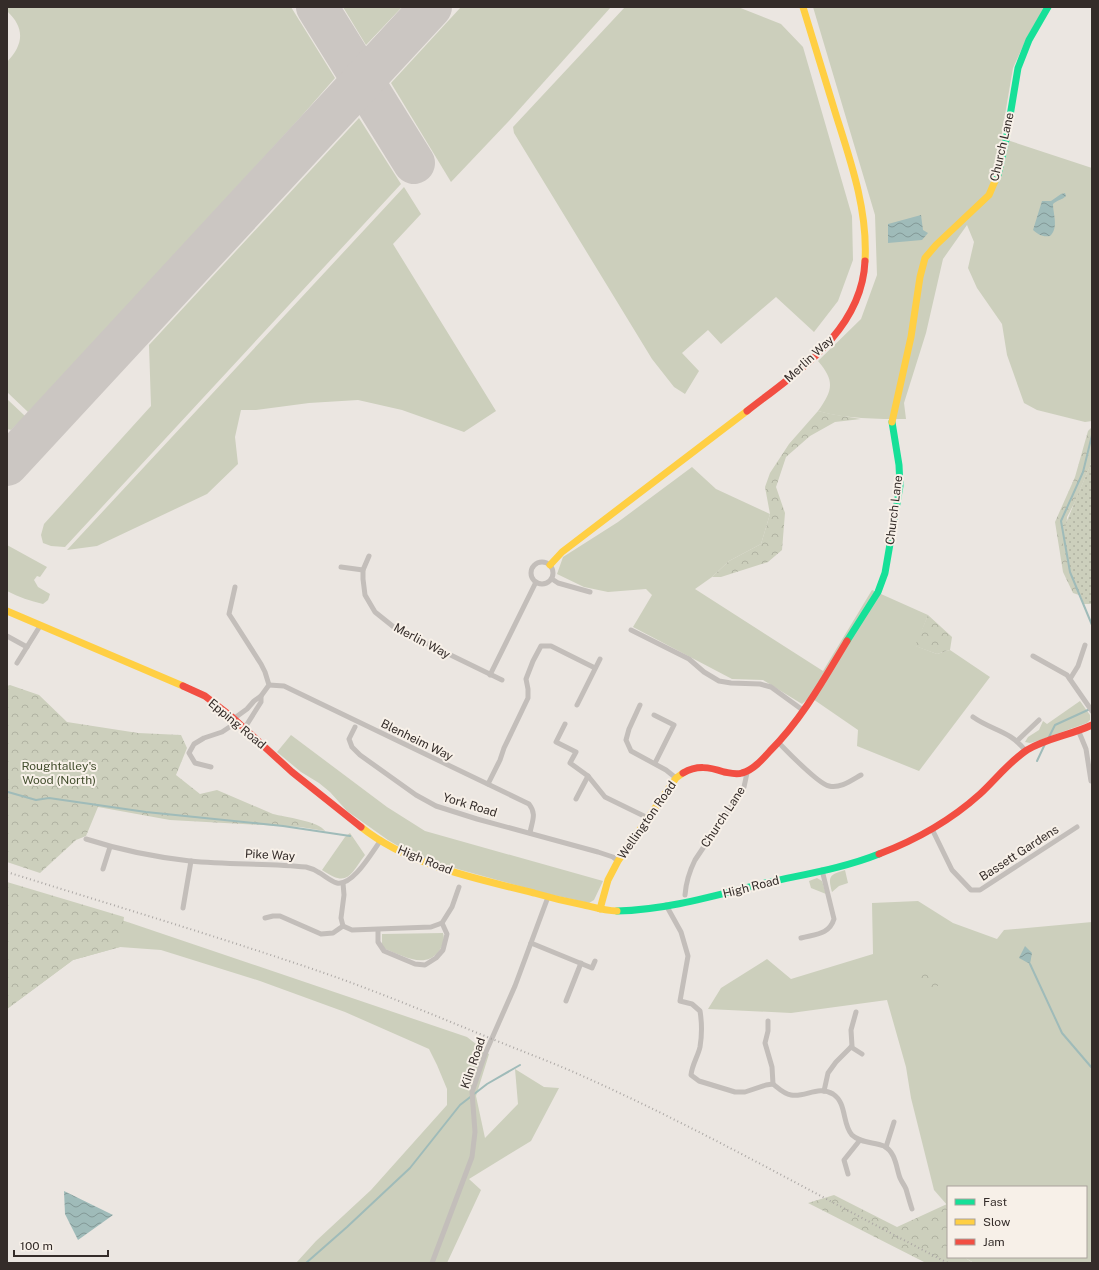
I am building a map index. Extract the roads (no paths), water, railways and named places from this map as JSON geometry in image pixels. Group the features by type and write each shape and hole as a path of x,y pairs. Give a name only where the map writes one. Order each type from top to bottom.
{"street":[{"name":"Merlin Way","path":"550,565 562,552 699,449 814,357 838,332 853,305 865,272 866,232 860,195 803,7"},
{"name":"Church Lane","path":"685,896 686,884 695,860 744,787 747,773 756,766 791,729 869,609 878,592 885,573 900,486 899,465 892,423 911,337 920,277 925,258 936,245 989,195 998,175 1006,140 1018,68 1029,40 1048,7"},
{"name":"Merlin Way","path":"369,556 363,570 365,595 375,612 395,628 502,680"},
{"path":"540,562 550,565 553,573 552,579 543,584 536,582 531,574 534,565 540,562"},
{"path":"341,567 363,570"},
{"path":"552,579 558,583 590,592"},
{"path":"490,675 536,582"},
{"path":"211,767 195,762 189,754 194,744 204,738 222,732 235,720 236,717 261,696 268,685 265,672 261,664 229,614 235,587"},
{"name":"Epping Road","path":"7,611 195,691 214,703 302,780 380,840"},
{"path":"17,664 40,626"},
{"path":"631,630 689,660 704,672 719,681 760,684 771,687 804,711"},
{"path":"7,636 27,647"},
{"path":"488,784 528,698 526,679 541,646 550,646 595,668"},
{"path":"1070,679 1078,666 1085,646"},
{"path":"1033,656 1067,674 1092,711"},
{"path":"577,704 600,659"},
{"name":"Blenheim Way","path":"268,685 284,686 482,783 488,784 529,804 533,809 534,816 530,832"},
{"path":"244,729 261,702 261,696"},
{"path":"640,705 629,729 626,740 631,751 666,770 676,778"},
{"path":"654,715 674,725 654,763"},
{"path":"973,717 981,723 1009,735 1026,751"},
{"path":"1017,741 1039,720"},
{"path":"565,724 556,742 576,752 570,763 588,776 606,797 648,818"},
{"name":"High Road","path":"380,840 410,857 439,868 548,898 608,911 666,906 855,863 890,850 932,829 973,801 1011,763 1026,751 1045,742 1079,732 1092,725"},
{"name":"York Road","path":"355,727 349,739 352,748 360,756 416,795 436,806 598,852 613,857 618,861"},
{"path":"1079,732 1086,749 1091,781"},
{"path":"778,742 818,780 829,786 842,785 861,775"},
{"name":"Wellington Road","path":"600,909 608,880 618,861 676,778 686,770 708,767 733,774 747,773"},
{"path":"576,799 588,776"},
{"name":"Bassett Gardens","path":"932,829 952,870 971,890 980,890 1077,827"},
{"name":"Pike Way","path":"86,839 152,855 191,861 306,867 318,871 336,883 343,883"},
{"path":"343,926 341,918 344,895 343,883 349,880 356,873 380,840"},
{"path":"103,869 110,846"},
{"path":"183,908 191,861"},
{"path":"801,938 823,932 831,927 834,919 822,870"},
{"path":"343,926 352,930 431,927 442,922 452,907 459,887"},
{"name":"Kiln Road","path":"432,1263 472,1157 475,1132 472,1092 485,1054 508,1004 548,898"},
{"path":"666,906 681,932 688,956 680,1001 692,1004 700,1011 702,1022 700,1047 691,1075 699,1081 735,1092 745,1092 773,1084"},
{"path":"265,918 280,916 321,934 333,933 343,926"},
{"path":"378,930 378,942 384,951 415,964 425,964 436,958 443,950 447,934 442,922"},
{"path":"531,943 592,968 595,961"},
{"path":"566,1001 581,963"},
{"path":"824,1091 828,1073 836,1062 851,1047 851,1030 856,1012"},
{"path":"768,1020 768,1031 765,1042 772,1066 773,1084 780,1090 791,1095 799,1095 813,1091 824,1091 833,1094 840,1102 847,1126 853,1136 860,1140 886,1147 892,1154 912,1209"},
{"path":"851,1047 862,1054"},
{"path":"886,1147 894,1122"},
{"path":"848,1174 844,1160 860,1140"}],"water":[{"path":"1065,193 1066,196 1053,204 1055,225 1053,233 1050,236 1043,236 1033,230 1042,201 1051,201"},
{"path":"921,215 923,230 928,233 922,240 888,243 888,224"},
{"path":"1025,946 1032,953 1030,964 1019,958"},
{"path":"64,1191 113,1215 78,1240 65,1214"}],"waterway":[{"path":"1092,435 1083,472 1061,521 1070,572 1092,625"},
{"path":"1048,739 1055,725 1090,709"},
{"path":"1037,761 1045,744"},
{"path":"7,793 8,792 36,800 49,798 146,812 283,826 350,836"},
{"path":"1030,964 1062,1033 1092,1068"},
{"path":"306,1263 410,1168 460,1105 487,1084 520,1065"}],"railway":[{"path":"7,872 209,935 330,975 558,1065 672,1118 948,1263"}],"park label":[{"name":"Roughtalley's Wood (North)","path":"59,773"}]}
